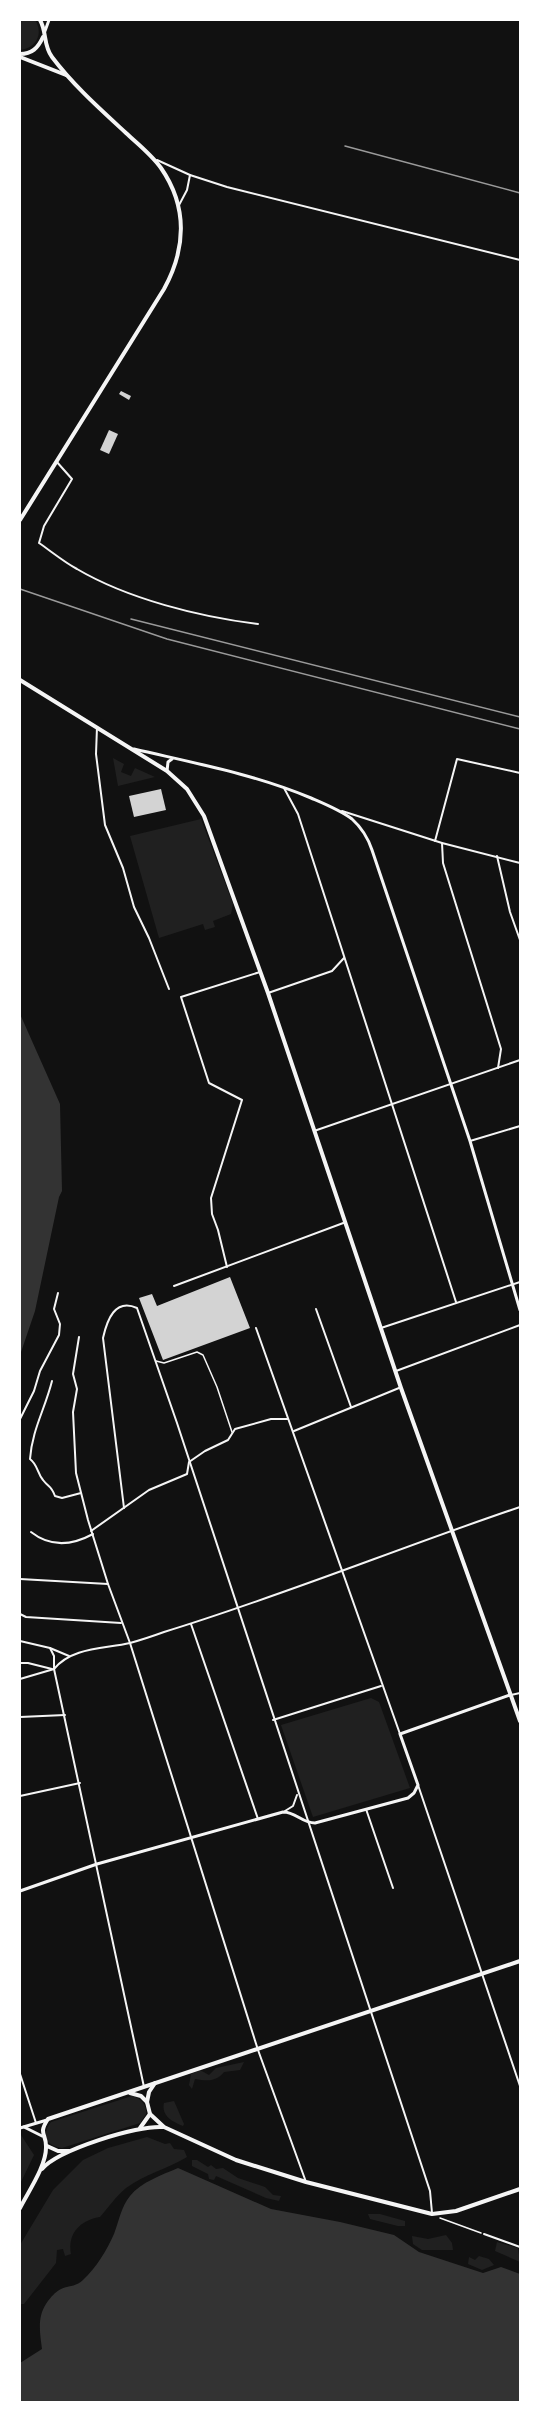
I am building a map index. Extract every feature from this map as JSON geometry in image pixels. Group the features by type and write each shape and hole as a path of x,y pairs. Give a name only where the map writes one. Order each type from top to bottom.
{"main road":[{"path":"20,520 174,271 179,256 182,231 178,207 161,169 152,157 67,75 47,50 45,32 40,20"},
{"path":"20,56 34,51 45,32"},
{"path":"20,56 67,75"},
{"path":"20,680 167,771 187,789 204,816 268,993 401,1388 520,1721"},
{"path":"20,2208 39,2172 46,2146 42,2136 48,2119 520,1962"},
{"path":"155,2082 148,2093 147,2103 150,2114 164,2127 236,2160 306,2182 432,2214 456,2211 520,2189"},
{"path":"127,2092 141,2096 147,2103"},
{"path":"139,2128 150,2114"},
{"path":"39,2172 53,2158 69,2151 139,2128 164,2127"},
{"path":"46,2146 57,2151 69,2151"}],"street":[{"path":"45,32 49,20"},
{"path":"152,157 190,176 520,260"},
{"path":"178,207 187,190 190,176"},
{"path":"56,461 72,479 44,526 39,543 77,569 109,585 177,609 258,624"},
{"path":"97,728 96,754 105,825 123,868 134,908 149,938 169,989"},
{"path":"134,749 255,777 283,786 336,809 435,841 520,863"},
{"path":"167,771 168,762 173,758"},
{"path":"435,841 457,759 520,773"},
{"path":"283,786 298,814 456,1302"},
{"path":"336,809 352,819 368,839 470,1141 520,1310"},
{"path":"442,843 443,863 501,1050 498,1068"},
{"path":"498,856 510,912 520,940"},
{"path":"268,993 332,971 344,958"},
{"path":"227,1267 212,1214 211,1198 242,1100 209,1083 181,997 260,972"},
{"path":"314,1131 520,1060"},
{"path":"470,1141 520,1126"},
{"path":"174,1286 346,1222"},
{"path":"381,1328 520,1282"},
{"path":"20,1419 34,1391 40,1371 59,1335 60,1324 54,1309 58,1293"},
{"path":"124,1508 103,1338 110,1315 122,1306 130,1305 137,1308 189,1462 430,2192 432,2214"},
{"path":"316,1309 351,1407"},
{"path":"396,1371 520,1325"},
{"path":"256,1328 418,1785 520,2086"},
{"path":"79,1337 73,1374 77,1389 73,1422 74,1454 81,1493 108,1584 130,1643 258,2050 306,2182"},
{"path":"52,1381 47,1401 31,1437 30,1459 37,1464 43,1480 51,1486 55,1496 62,1498 81,1493"},
{"path":"294,1431 401,1388"},
{"path":"31,1532 42,1541 66,1543 80,1541 149,1490 176,1481 187,1474 189,1462 228,1440 236,1429 261,1421 289,1419"},
{"path":"20,1679 54,1670 70,1656 93,1649 130,1643 191,1624 520,1506"},
{"path":"20,1579 108,1584"},
{"path":"20,1614 26,1617 121,1623"},
{"path":"191,1624 258,1819"},
{"path":"20,1641 50,1647 70,1656"},
{"path":"50,1647 54,1656 54,1670 144,2086"},
{"path":"20,1663 54,1670"},
{"path":"273,1720 381,1686"},
{"path":"400,1734 520,1693"},
{"path":"20,1717 65,1715"},
{"path":"20,1796 80,1783"},
{"path":"283,1812 290,1812 307,1823 408,1798 418,1785"},
{"path":"20,1891 97,1864 283,1812 293,1806 297,1792"},
{"path":"366,1809 393,1888"},
{"path":"20,2074 36,2123"},
{"path":"21,2128 48,2119"},
{"path":"21,2128 42,2136"},
{"path":"484,2234 520,2247"}],"lane":[{"path":"155,1361 164,1363 197,1352 203,1355 217,1387 232,1433"}],"path":[{"path":"432,2214 484,2234"}],"shaded area":[{"path":"20,20 35,20 39,30 37,40 26,49 20,50"},
{"path":"113,758 124,764 121,772 131,776 135,768 155,777 118,786"},
{"path":"201,819 233,904 231,914 213,921 215,927 205,930 203,924 159,938 130,836"},
{"path":"20,1014 60,1104 62,1191 35,1311 20,1355"},
{"path":"371,1698 379,1702 410,1788 313,1817 281,1725"},
{"path":"244,2062 240,2070 224,2072 218,2078 211,2080 195,2079 192,2089 189,2085 191,2074 200,2070 209,2075 216,2068"},
{"path":"132,2096 141,2100 146,2108 146,2114 140,2123 62,2148 52,2145 47,2139 46,2131 51,2122"},
{"path":"174,2101 183,2126 164,2112 164,2103"},
{"path":"20,2136 34,2155 20,2184"},
{"path":"147,2137 165,2144 170,2143 174,2149 184,2150 187,2157 133,2183 100,2217 81,2224 71,2240 71,2254 65,2256 63,2249 57,2250 56,2263 24,2304 20,2304 20,2245 53,2190 83,2160 108,2148"},
{"path":"192,2160 197,2160 208,2167 211,2165 216,2169 223,2168 238,2178 265,2187 273,2195 281,2196 279,2201 266,2198 216,2176 214,2180 209,2179 208,2174 192,2166"},
{"path":"178,2168 271,2209 394,2235 419,2252 483,2273 501,2267 520,2274 520,2402 20,2402 20,2363 42,2349 40,2320 46,2304 57,2292 79,2283 92,2270 108,2246 120,2214 130,2196 152,2179"},
{"path":"368,2214 380,2214 405,2221 405,2226 370,2219"},
{"path":"446,2235 452,2243 453,2250 422,2250 413,2244 412,2236 428,2239"},
{"path":"497,2242 518,2248 520,2262 495,2251"},
{"path":"479,2256 489,2259 494,2265 482,2270 468,2264 469,2257 475,2260"}],"building":[{"path":"121,391 131,396 129,400 119,394"},
{"path":"109,430 118,434 109,454 100,450"},
{"path":"161,789 166,810 134,817 129,796"},
{"path":"230,1277 250,1328 163,1360 139,1298 152,1294 157,1306"}],"railway":[{"path":"345,146 520,193"},
{"path":"20,589 167,639 520,729"},
{"path":"131,619 520,717"}]}
